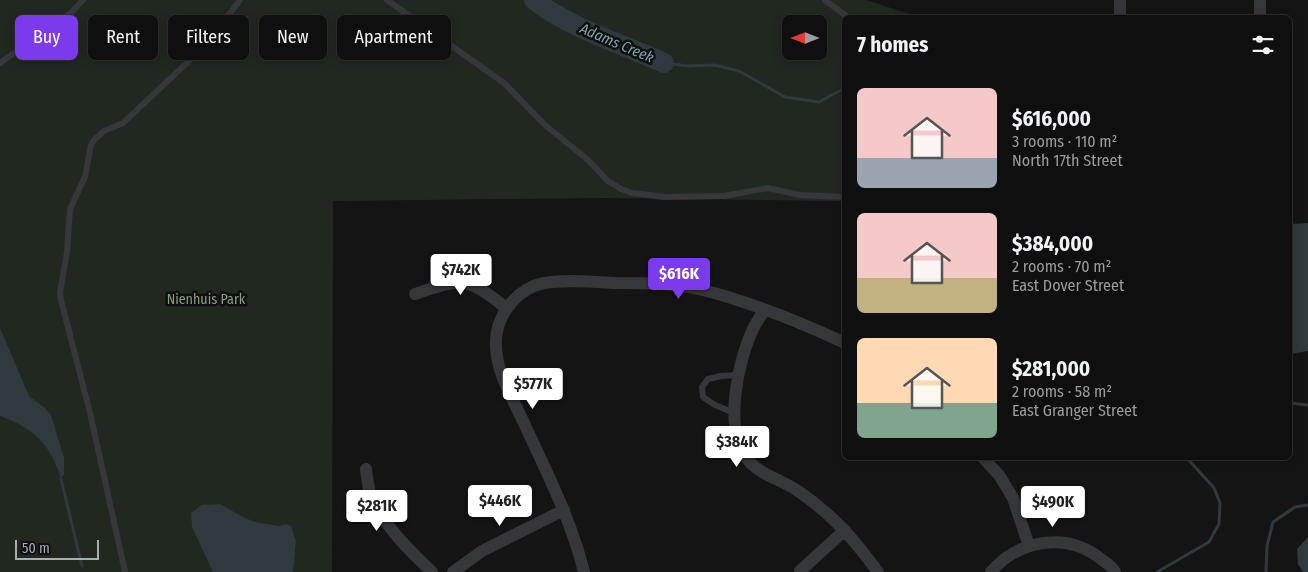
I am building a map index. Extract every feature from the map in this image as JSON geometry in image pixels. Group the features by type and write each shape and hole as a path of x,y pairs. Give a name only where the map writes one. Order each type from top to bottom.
{"street":[{"path":"1120,0 1120,15"},
{"path":"1260,0 1260,15"},
{"path":"584,572 564,510 501,374 496,348 496,329 506,308 520,294 542,284 562,281 670,284 706,291 764,310 842,342"},
{"path":"415,294 449,282 461,282 474,285 487,292 506,308"},
{"path":"764,310 754,327 736,384 736,434 746,458 760,472 795,489 822,507 845,530 878,572"},
{"path":"985,460 999,475 1013,498 1029,546"},
{"path":"366,469 370,495 385,521 406,547 432,572"},
{"path":"453,572 482,551 564,510"},
{"path":"800,571 845,530"},
{"path":"991,572 1008,556 1029,546 1059,541 1090,550 1115,572"}],"lane":[{"path":"0,63 71,13 83,0"},
{"path":"125,572 90,413 60,300 67,252 68,218 73,200 85,176 91,145 94,140 104,132 123,123 206,45 240,0"},
{"path":"387,0 504,83 541,122 588,160 608,181 622,189 632,193 664,197 724,196 768,188 800,195 842,197"},
{"path":"825,0 844,15"},
{"path":"735,414 714,405 703,397 702,387 708,379 738,375"}],"green space":[{"name":"Nienhuis Park","path":"0,0 866,0 913,15 842,15 842,201 606,198 333,201 332,572 0,572"}],"shaded area":[{"path":"1308,223 1308,351 1292,354 1292,224"},
{"path":"0,328 29,396 51,415 64,458 64,474 61,479 52,456 40,439 22,426 0,416"},
{"path":"220,504 255,522 291,526 296,541 293,572 213,572 192,527 191,513 202,505"},
{"path":"1308,537 1308,572 1303,572 1298,564 1297,549"}],"waterway":[{"name":"Adams Creek","path":"534,0 548,10 580,27 664,63"},
{"name":"Adams Creek","path":"664,63 688,66 714,65 739,71 785,97 819,102 842,90"},
{"name":"Adams Creek","path":"1292,403 1308,405"},
{"path":"1157,572 1209,542 1219,524 1220,503 1214,488 1189,460"},
{"path":"61,479 82,566"},
{"name":"Adams Creek","path":"1266,572 1267,546 1273,522 1295,507 1308,505"}]}
